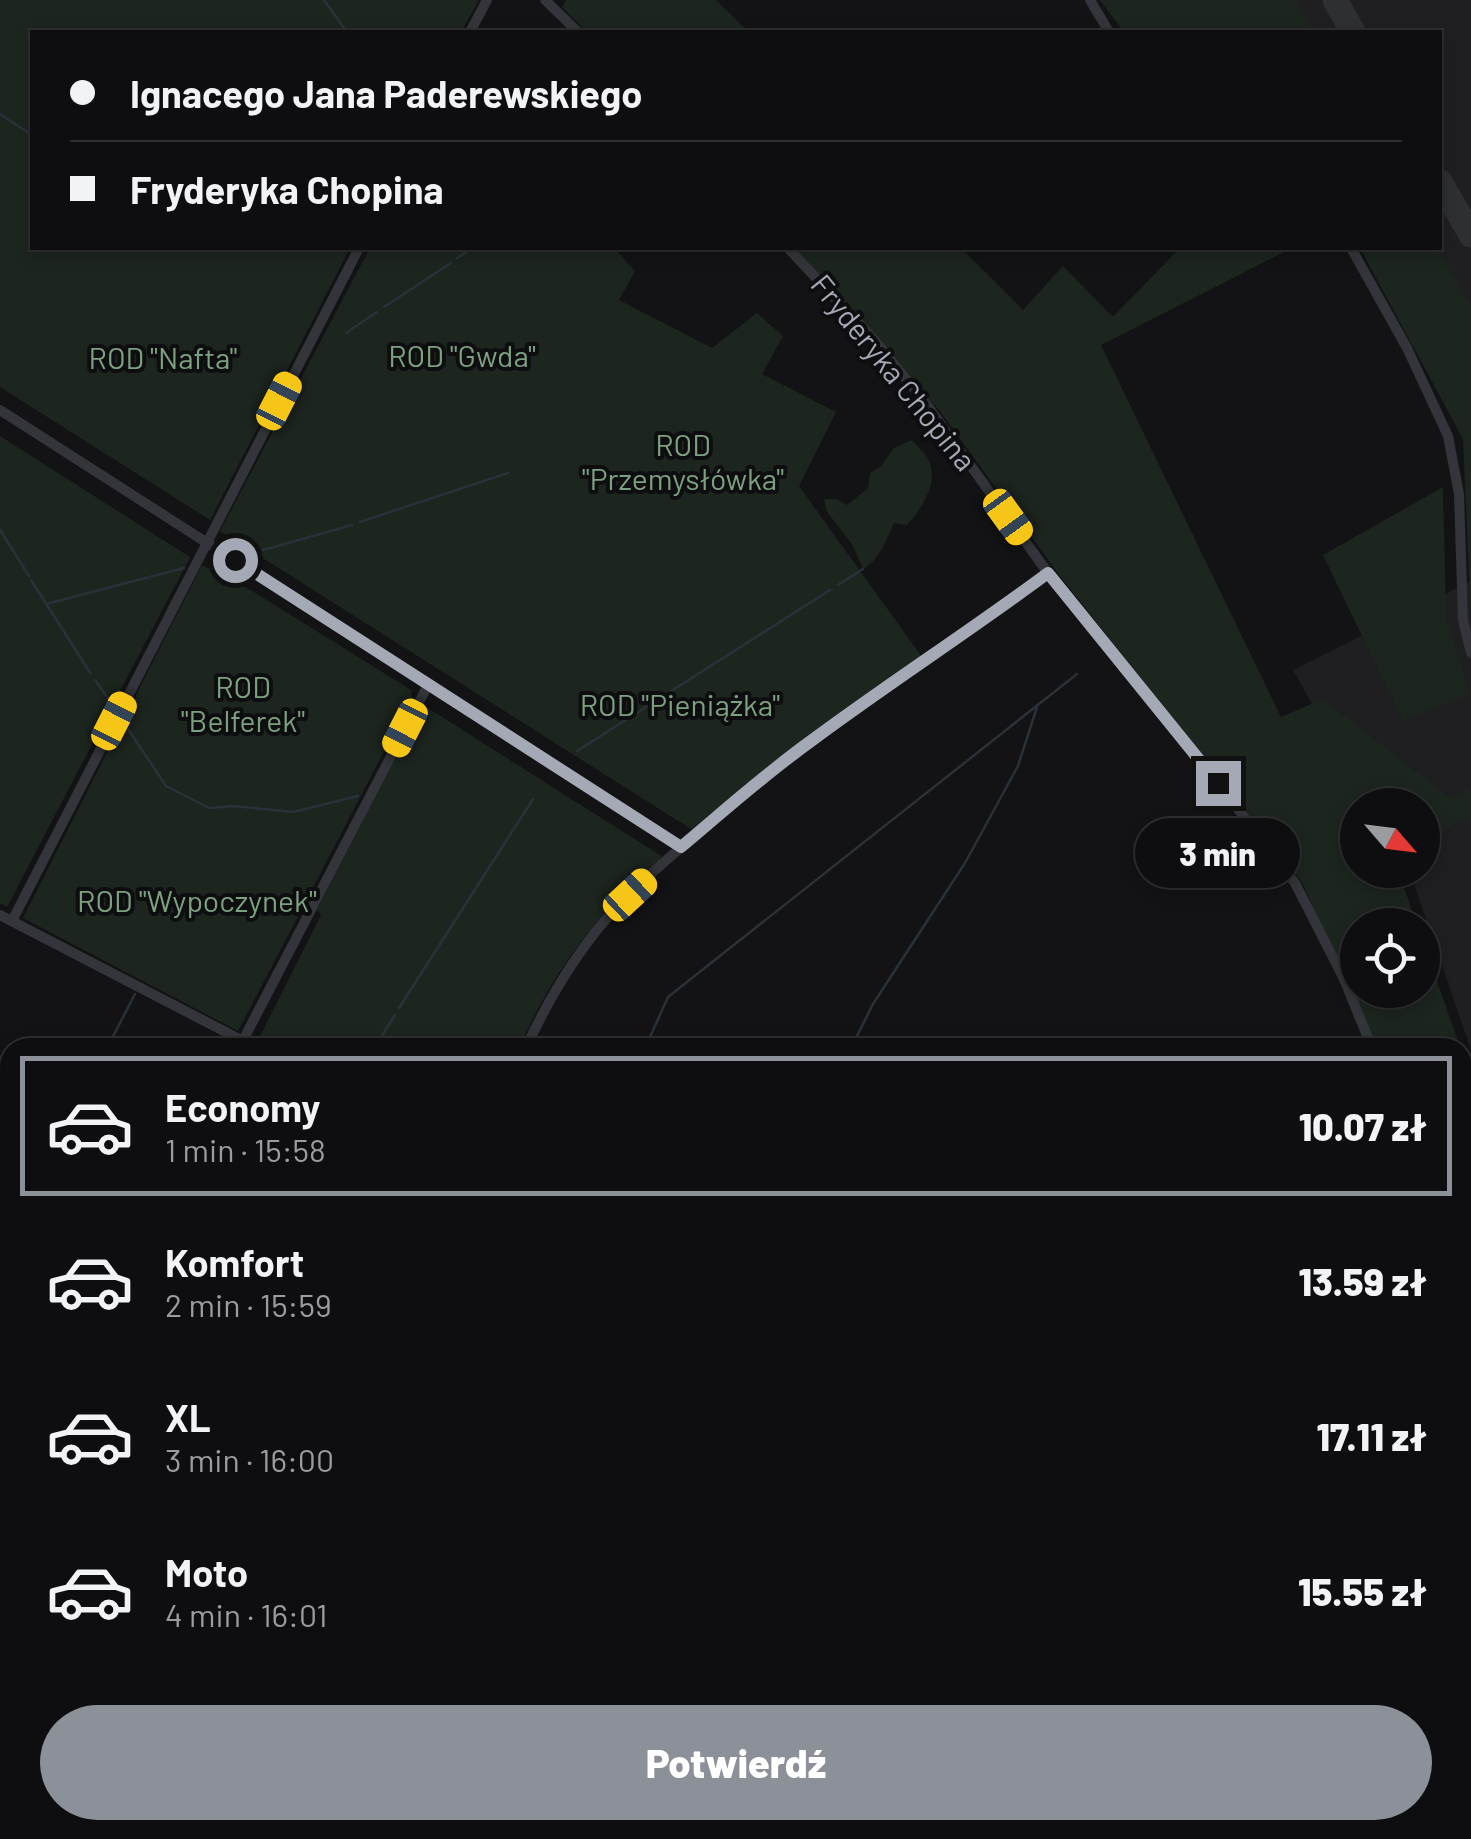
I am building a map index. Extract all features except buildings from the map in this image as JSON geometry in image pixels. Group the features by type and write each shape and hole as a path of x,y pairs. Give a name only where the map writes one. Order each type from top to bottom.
{"street":[{"path":"471,30 487,0"},
{"path":"545,0 576,30"},
{"path":"1090,0 1108,30"},
{"path":"12,921 358,250"},
{"name":"Fryderyka Chopina","path":"790,250 928,405 1048,573 1296,883 1344,979 1368,1038"},
{"path":"1352,250 1407,348 1448,436 1458,494 1464,620 1471,653"},
{"path":"0,410 681,847"},
{"path":"530,1038 544,1008 588,941 681,847 812,740 1048,573"},
{"path":"244,1038 428,685"},
{"path":"0,915 230,1038"}],"shaded area":[{"path":"1266,0 1471,0 1471,340 1416,250 1442,250 1442,30 1284,30"},
{"path":"1471,581 1471,1038 1467,1038 1440,960 1440,908 1422,908 1415,888 1440,888 1440,788 1359,788 1293,670"}],"green space":[{"name":"ROD \"Nafta\"","path":"0,0 479,0 462,30 30,30 30,250 349,250 210,520 0,387"},
{"path":"566,0 716,0 747,30 585,30 562,7"},
{"path":"1100,0 1296,0 1313,30 1122,30"},
{"path":"369,250 616,250 635,271 619,300 712,348 757,313 783,336 762,374 836,412 799,486 922,657 747,784 694,831 220,531"},
{"path":"797,250 963,250 1023,310 1063,266 1113,317 1178,250 1288,250 1101,345 1281,717 1323,699 1437,788 1340,788 1340,888 1404,888 1411,908 1340,908 1340,969 1302,882 1060,576 939,410"},
{"path":"1361,250 1438,250 1471,306 1471,620 1463,439"},
{"path":"0,436 190,557 7,907 0,903"},
{"path":"912,440 927,456 931,468 928,494 907,525 894,523 878,555 863,569 852,544 827,512 824,499 837,499 847,505 868,488 870,473 881,466 894,448"},
{"path":"1443,487 1446,617 1470,694 1403,721 1323,555"},
{"path":"202,565 254,592 411,690 412,698 238,1031 23,918"},
{"name":"ROD \"Pieniążka\"","path":"423,705 663,857 617,899 575,950 524,1038 259,1038 321,915 317,910"},
{"path":"1471,789 1471,821 1461,819 1440,836 1440,790 1450,798"},
{"path":"1440,990 1457,1038 1370,1038 1357,1008 1440,1008"}],"waterway":[{"path":"324,0 346,30"},
{"path":"0,114 30,134"},
{"path":"457,258 470,250"},
{"path":"384,307 451,263"},
{"path":"346,333 377,312"},
{"path":"360,522 508,473"},
{"path":"263,550 352,525"},
{"path":"0,530 29,576"},
{"path":"46,604 184,568"},
{"path":"838,585 863,569"},
{"path":"31,580 91,674"},
{"path":"577,751 830,590"},
{"path":"650,1038 668,997 1077,674"},
{"path":"95,680 112,704"},
{"path":"856,1038 873,1004 965,863 1018,766 1037,707"},
{"path":"122,720 166,786 209,808 234,806 293,812 358,796"},
{"path":"399,1008 533,799"},
{"path":"112,1038 135,994"},
{"path":"380,1038 395,1015"}],"taxiway":[{"path":"1335,0 1352,30"},
{"path":"1442,185 1471,235"}],"route":[{"path":"235,560 681,847 812,740 1048,573 1218,783"}],"park label":[{"name":"ROD \"Gwda\"","path":"462,357"},
{"name":"ROD \"Przemysłówka\"","path":"683,463"},
{"name":"ROD \"Belferek\"","path":"243,705"},
{"name":"ROD \"Wypoczynek\"","path":"197,902"}]}
